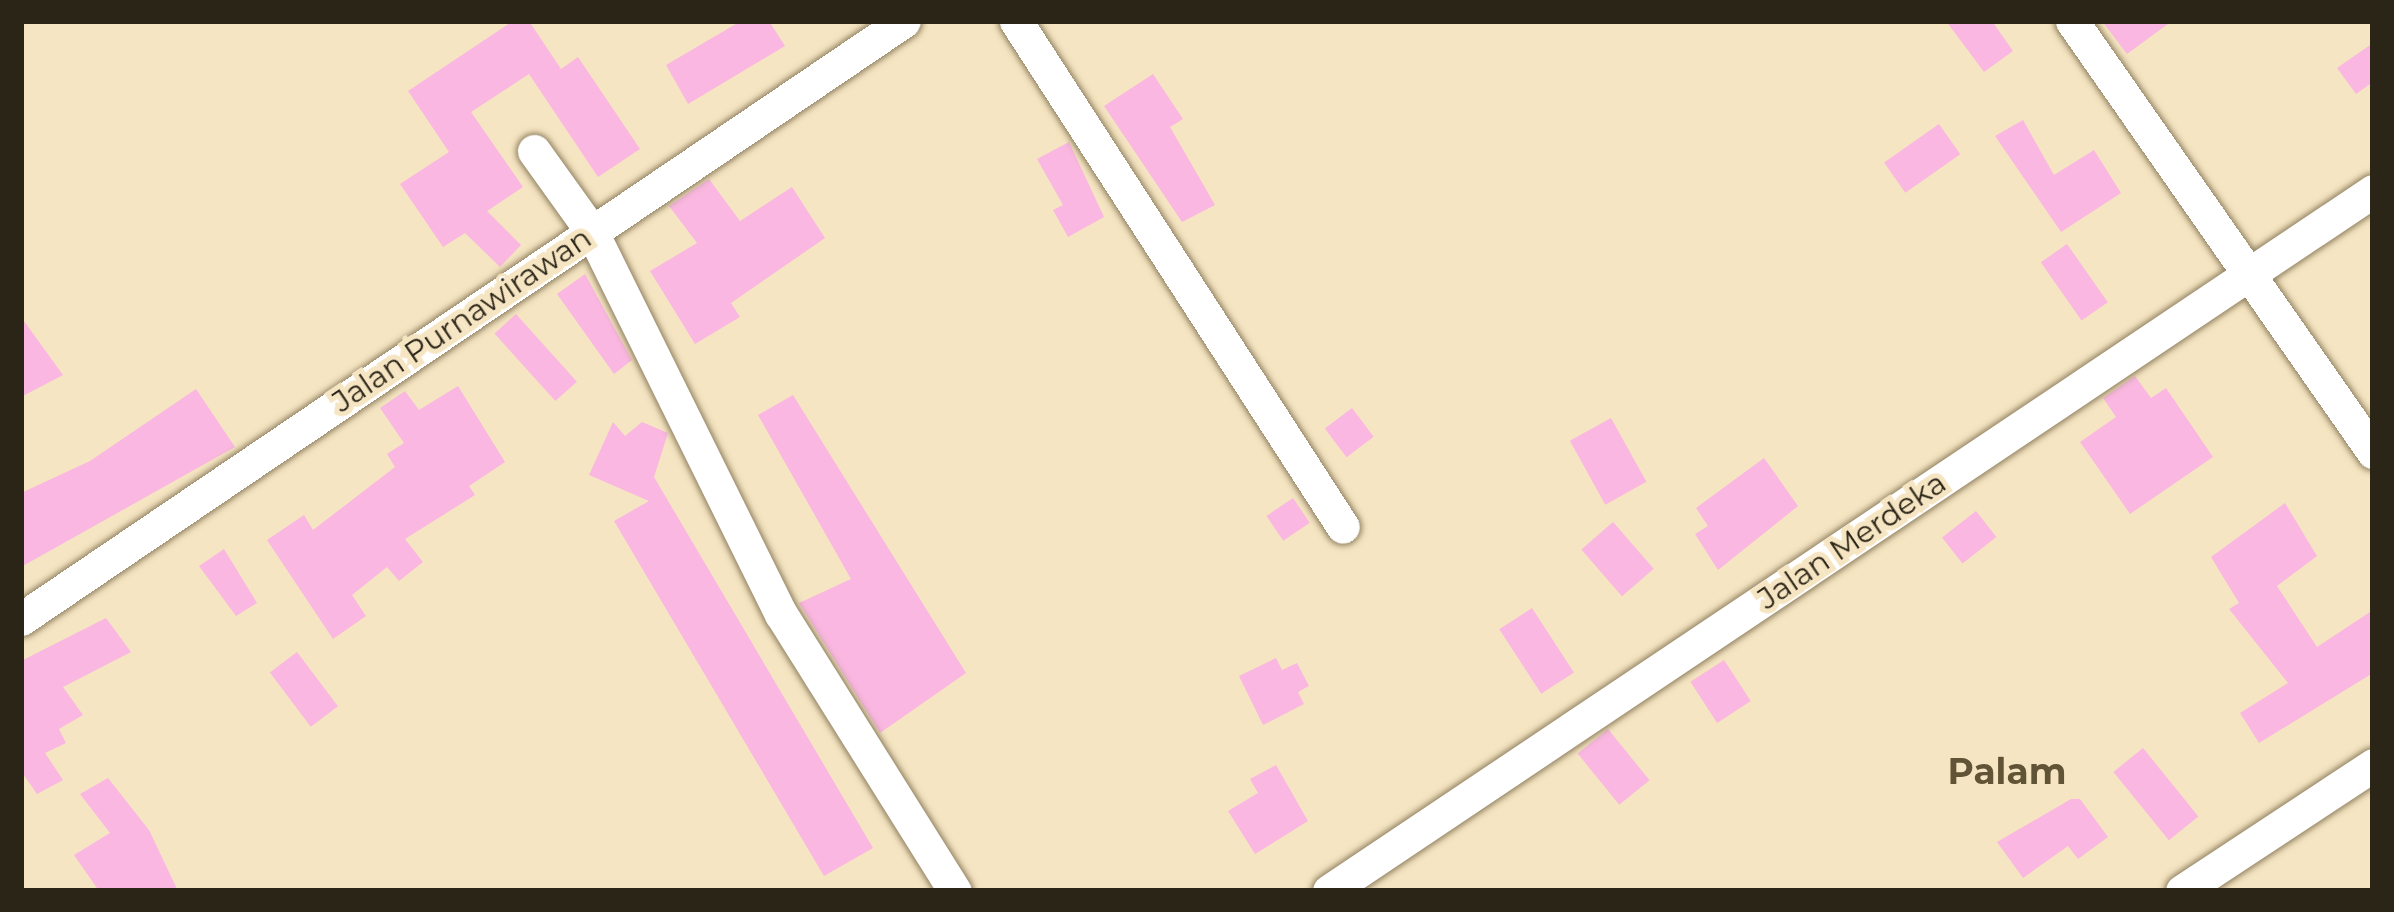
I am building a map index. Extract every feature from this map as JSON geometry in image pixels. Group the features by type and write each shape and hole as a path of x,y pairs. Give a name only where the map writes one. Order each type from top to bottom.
{"street":[{"name":"Jalan Purnawirawan","path":"21,619 904,21"},
{"path":"1016,21 1343,527"},
{"path":"2072,21 2253,273 2373,452"},
{"path":"534,151 592,232 781,614 955,891"},
{"name":"Jalan Merdeka","path":"1329,891 2373,191"},
{"path":"2182,891 2373,765"}],"building":[{"path":"513,21 529,21 561,69 578,57 640,149 598,177 529,74 471,112 523,187 487,211 521,245 500,267 465,233 443,247 400,184 449,152 408,91"},
{"path":"741,21 769,21 785,46 688,104 666,65"},
{"path":"1946,21 1992,21 2013,51 1984,72"},
{"path":"2102,21 2172,21 2127,54"},
{"path":"2373,43 2373,82 2356,94 2337,68"},
{"path":"1153,74 1183,119 1170,127 1215,205 1182,222 1104,106"},
{"path":"2023,120 2054,175 2094,150 2121,193 2061,232 1995,136"},
{"path":"1939,124 1960,154 1905,193 1884,162"},
{"path":"1069,142 1104,217 1068,237 1053,210 1063,205 1037,159"},
{"path":"709,179 740,221 792,187 825,238 731,303 740,317 695,344 650,271 697,243 669,206"},
{"path":"2067,244 2108,302 2082,321 2041,262"},
{"path":"585,274 632,360 614,374 557,294"},
{"path":"516,314 577,382 555,401 494,333"},
{"path":"21,317 63,375 21,397"},
{"path":"2135,376 2151,398 2166,388 2213,457 2130,514 2080,442 2116,417 2103,398"},
{"path":"458,386 505,462 469,486 475,495 405,539 423,562 399,581 387,567 352,595 366,616 333,639 267,540 304,515 313,530 395,467 387,454 404,443 380,408 405,391 419,410"},
{"path":"196,389 235,447 21,567 21,493 90,461"},
{"path":"793,395 966,673 880,733 799,603 851,579 758,415"},
{"path":"1352,408 1374,437 1347,457 1325,428"},
{"path":"1611,418 1646,482 1605,505 1570,441"},
{"path":"613,422 625,436 642,422 668,433 654,477 873,848 824,876 614,521 649,501 589,475"},
{"path":"1764,458 1798,506 1718,570 1695,534 1708,526 1696,508"},
{"path":"1293,498 1310,523 1283,541 1266,516"},
{"path":"2285,503 2317,556 2277,586 2317,647 2373,610 2373,673 2259,743 2240,713 2288,683 2229,609 2239,603 2211,557"},
{"path":"1976,511 1996,537 1962,563 1942,537"},
{"path":"1613,522 1654,569 1622,596 1581,550"},
{"path":"224,549 257,603 236,616 199,566"},
{"path":"1532,608 1574,673 1541,694 1499,629"},
{"path":"106,618 131,652 63,687 83,715 59,729 66,743 45,753 63,780 37,794 21,771 21,661"},
{"path":"297,652 338,706 311,727 270,672"},
{"path":"1276,658 1282,670 1297,663 1309,686 1298,692 1304,704 1263,725 1239,676"},
{"path":"1724,660 1751,701 1717,723 1690,682"},
{"path":"1608,729 1650,780 1619,805 1578,754"},
{"path":"2143,748 2198,816 2169,840 2113,772"},
{"path":"1276,765 1308,821 1255,854 1228,811 1258,793 1250,779"},
{"path":"108,778 149,830 178,891 99,891 74,855 110,833 80,794"},
{"path":"2071,799 2080,799 2108,837 2078,859 2068,846 2023,878 1997,842"}],"district":[{"name":"Palam","path":"2007,772"}]}
